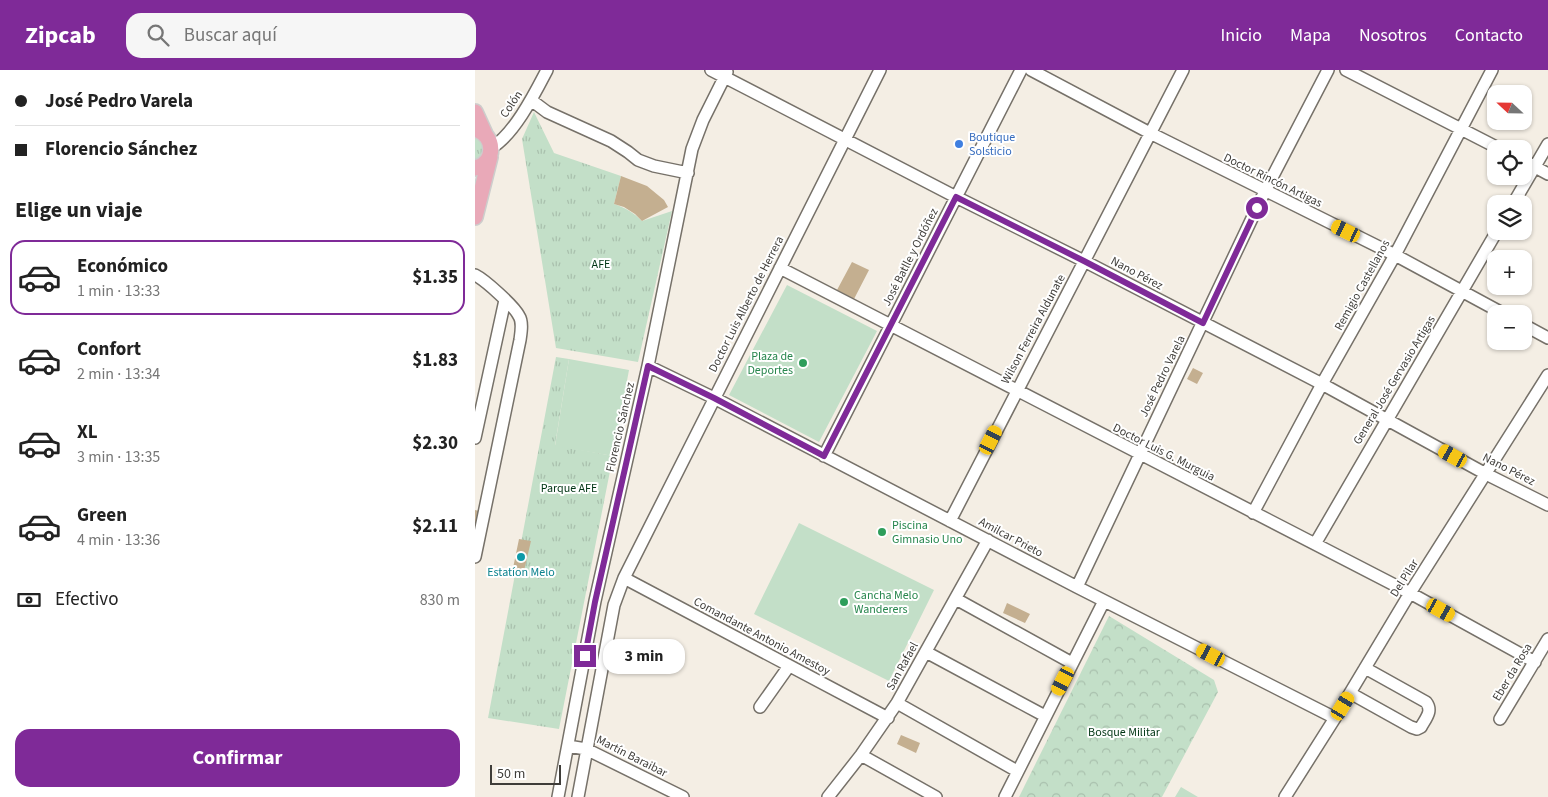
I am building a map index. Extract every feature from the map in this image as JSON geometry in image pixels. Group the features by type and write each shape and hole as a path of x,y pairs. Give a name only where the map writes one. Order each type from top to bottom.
{"main road":[{"path":"475,112 485,142 485,164 475,168"},
{"path":"475,217 485,142"}],"street":[{"name":"Colón","path":"485,142 500,142 526,109 547,70"},
{"name":"Nano Pérez","path":"711,70 726,73 845,139 1322,384 1486,474 1548,505"},
{"name":"Doctor Luis Alberto de Herrera","path":"624,578 880,70"},
{"name":"José Batlle y Ordóñez","path":"824,456 1021,70"},
{"name":"Doctor Rincón Artigas","path":"1031,70 1150,133 1395,255 1488,305"},
{"name":"Wilson Ferreira Aldunate","path":"950,521 1183,70"},
{"name":"José Pedro Varela","path":"1077,587 1265,191 1328,70"},
{"path":"1346,70 1487,142"},
{"name":"Remigio Castellanos","path":"1253,513 1322,384 1395,255 1493,70"},
{"name":"Florencio Sánchez","path":"558,797 595,602 648,366 692,150 703,120 726,73"},
{"path":"531,100 547,112 611,141 637,160 688,173"},
{"path":"1532,160 1548,144"},
{"path":"1532,165 1548,174"},
{"name":"General José Gervasio Artigas","path":"1315,544 1386,419 1492,240"},
{"name":"Doctor Luis G. Murguia","path":"780,268 1410,593 1535,662"},
{"path":"475,275 505,300 520,316 520,340 475,558"},
{"path":"475,438 505,300"},
{"path":"1532,329 1548,338"},
{"name":"Amilcar Prieto","path":"648,366 714,398 1104,601 1335,718"},
{"name":"Del Pilar","path":"1285,797 1410,593 1548,375"},
{"name":"San Rafael","path":"828,797 861,756 897,704 988,540"},
{"path":"577,797 615,605 624,578"},
{"name":"Comandante Antonio Amestoy","path":"624,578 887,718"},
{"path":"956,599 1072,663"},
{"path":"1005,797 1104,601"},
{"path":"595,602 615,605"},
{"name":"Eber da Rosa","path":"1500,719 1548,639"},
{"path":"926,652 1045,716"},
{"path":"760,707 789,666"},
{"path":"1350,693 1411,727 1421,727 1430,712 1429,706 1365,668"},
{"path":"897,704 1017,771"},
{"name":"Martín Baraibar","path":"568,746 587,749 683,797"},
{"path":"861,756 936,797"}],"green space":[{"name":"AFE","path":"534,112 554,153 621,176 614,204 629,211 642,221 672,211 638,362 556,348 522,139"},
{"path":"475,133 487,148 475,164"},
{"name":"Plaza de Deportes","path":"787,285 877,331 819,442 729,395"},
{"name":"Parque AFE","path":"556,357 569,359 555,445 613,456 559,729 488,718"},
{"path":"569,359 629,370 613,456 555,446"},
{"name":"Cancha Melo Wanderers","path":"799,523 934,590 889,681 754,614"},
{"name":"Bosque Militar","path":"1109,616 1214,680 1218,692 1162,797 1019,797"},
{"path":"1181,787 1198,797 1175,797"}],"building":[{"path":"621,176 647,186 664,200 668,207 642,221 624,207 614,204"},
{"path":"852,262 869,270 854,299 837,290"},
{"path":"1193,368 1203,373 1197,384 1187,379"},
{"path":"475,510 479,511 476,525 475,525"},
{"name":"Estatíon Melo","path":"519,539 531,541 523,575 512,573"},
{"path":"1007,603 1030,614 1025,623 1003,613"},
{"path":"901,735 920,743 916,753 897,744"}],"place":[{"name":"Boutique Solsticio","path":"959,144"},
{"name":"Plaza de Deportes","path":"803,363"},
{"name":"Piscina Gimnasio Uno","path":"882,532"},
{"name":"Estatíon Melo","path":"521,557"},
{"name":"Cancha Melo Wanderers","path":"844,602"}],"route":[{"path":"585,656 595,602 648,366 714,398 824,456 956,197 1203,323 1257,208"}]}
